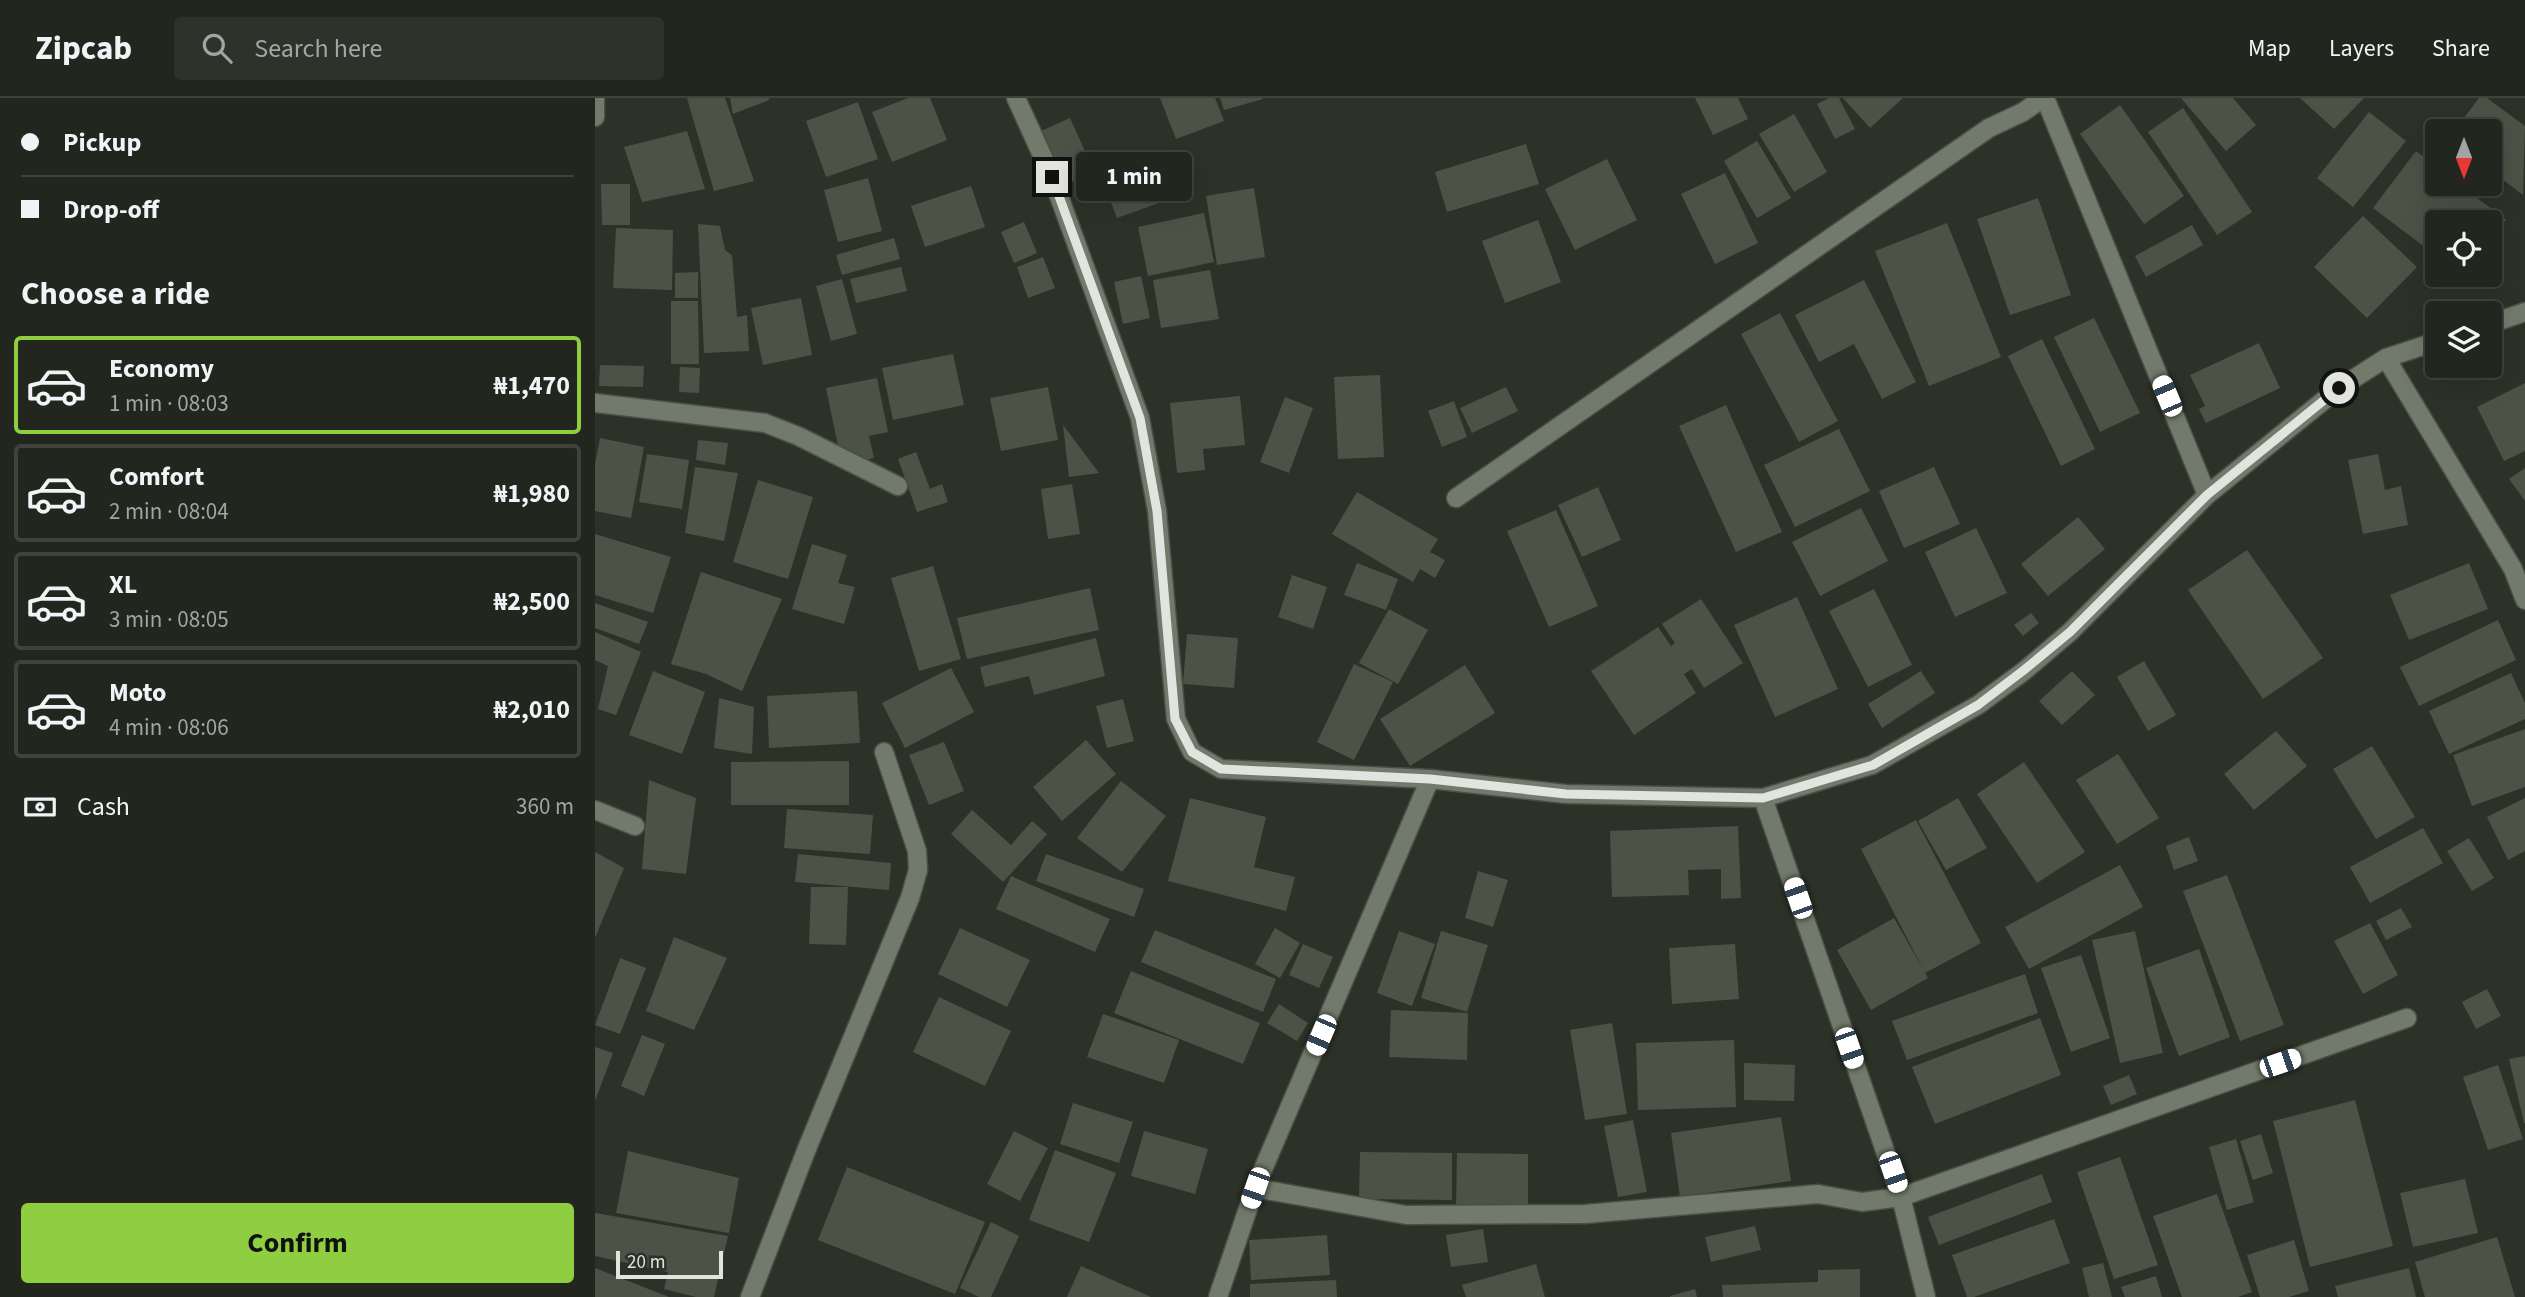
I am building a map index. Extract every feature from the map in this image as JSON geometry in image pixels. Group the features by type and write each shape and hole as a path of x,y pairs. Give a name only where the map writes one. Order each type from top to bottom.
{"street":[{"path":"595,98 595,117"},
{"path":"1016,98 1052,177 1140,418 1157,511 1175,719 1192,752 1221,769 1430,779 1566,794 1763,798 1873,765 1978,705 2070,632 2207,495 2339,388 2386,358 2425,345"},
{"path":"1456,498 1989,128 2044,98 2207,495"},
{"path":"2502,320 2525,312"},
{"path":"2386,358 2514,569 2525,600"},
{"path":"595,403 765,423 798,436 898,486"},
{"path":"750,1297 806,1151 910,898 918,870 916,851 884,752"},
{"path":"1218,1297 1255,1188 1430,779"},
{"path":"1763,798 1901,1198 1926,1297"},
{"path":"595,810 635,826"},
{"path":"1255,1188 1406,1214 1585,1214 1818,1194 1863,1202 1901,1198 2407,1018"}],"building":[{"path":"687,98 725,98 754,181 714,191"},
{"path":"730,98 769,98 769,100 733,114"},
{"path":"908,98 930,98 947,140 892,162 872,112"},
{"path":"1160,98 1215,98 1224,121 1176,139"},
{"path":"1220,98 1262,98 1263,99 1224,110"},
{"path":"1695,98 1738,98 1748,119 1713,135"},
{"path":"1829,98 1839,98 1855,129 1835,139 1817,104"},
{"path":"1843,98 1903,98 1870,128"},
{"path":"2181,98 2233,98 2256,125 2226,151"},
{"path":"2300,98 2364,98 2334,129"},
{"path":"2479,98 2487,98 2525,126 2523,195 2503,180 2503,119 2463,119"},
{"path":"858,102 878,159 826,177 806,121"},
{"path":"2120,105 2184,196 2144,224 2080,134"},
{"path":"2183,108 2252,212 2217,235 2148,132"},
{"path":"2369,112 2406,141 2353,207 2317,178"},
{"path":"1794,114 1827,172 1794,192 1759,134"},
{"path":"1070,118 1094,171 1065,185 1041,131"},
{"path":"687,131 705,189 642,202 624,147"},
{"path":"1757,141 1791,198 1757,218 1724,161"},
{"path":"1526,144 1539,184 1447,212 1435,172"},
{"path":"1172,151 1187,193 1117,218 1101,177"},
{"path":"2416,151 2425,158 2425,196 2475,196 2493,210 2425,210 2425,247 2373,208"},
{"path":"1607,159 1637,220 1575,250 1545,189"},
{"path":"1725,173 1758,243 1715,264 1681,194"},
{"path":"868,178 882,231 838,242 824,190"},
{"path":"601,184 630,184 630,225 602,225"},
{"path":"971,186 985,227 925,247 911,206"},
{"path":"1254,188 1265,257 1217,265 1206,196"},
{"path":"2038,198 2071,295 2010,315 1977,219"},
{"path":"1204,213 1214,262 1148,276 1138,227"},
{"path":"2363,216 2417,267 2367,318 2314,267"},
{"path":"1538,220 1561,282 1505,303 1482,241"},
{"path":"1024,222 1037,253 1014,263 1001,232"},
{"path":"1947,223 2001,357 1929,386 1875,251"},
{"path":"698,224 720,226 725,250 732,255 737,317 747,315 749,351 704,353"},
{"path":"2192,225 2203,245 2146,277 2135,256"},
{"path":"616,228 673,230 672,290 613,288"},
{"path":"894,238 900,259 842,275 836,255"},
{"path":"1043,257 1055,288 1028,298 1017,267"},
{"path":"901,267 907,291 856,303 850,279"},
{"path":"1210,270 1219,319 1161,328 1153,280"},
{"path":"698,272 698,298 675,298 675,273"},
{"path":"1141,276 1150,318 1123,324 1114,282"},
{"path":"842,279 857,334 831,341 816,286"},
{"path":"1864,280 1916,382 1882,399 1854,344 1819,362 1795,315"},
{"path":"801,298 812,355 763,365 751,308"},
{"path":"671,301 698,301 699,364 671,364"},
{"path":"1780,313 1838,421 1799,442 1741,334"},
{"path":"2094,318 2140,413 2100,432 2054,337"},
{"path":"2042,339 2095,449 2061,466 2008,356"},
{"path":"2259,343 2280,388 2206,423 2199,409 2205,406 2190,375"},
{"path":"953,354 964,405 893,420 882,368"},
{"path":"600,365 644,366 643,387 599,386"},
{"path":"680,367 700,368 699,393 679,392"},
{"path":"1380,375 1384,457 1338,459 1334,377"},
{"path":"877,378 888,432 869,436 874,458 842,465 826,388"},
{"path":"2525,383 2525,451 2504,461 2477,407"},
{"path":"1048,387 1058,440 1001,451 990,398"},
{"path":"1506,387 1518,411 1472,433 1460,408"},
{"path":"1240,396 1245,445 1203,449 1205,470 1177,473 1170,403"},
{"path":"1285,397 1313,408 1289,473 1260,462"},
{"path":"1454,401 1467,437 1442,447 1428,411"},
{"path":"1726,405 1782,532 1736,552 1679,426"},
{"path":"1063,425 1099,473 1069,477"},
{"path":"1839,429 1870,491 1795,527 1764,465"},
{"path":"600,438 644,447 631,518 595,511 595,464"},
{"path":"698,440 728,443 725,465 696,460"},
{"path":"916,452 930,489 942,484 948,502 917,512 898,459"},
{"path":"647,454 689,460 682,509 639,502"},
{"path":"2378,454 2385,490 2401,486 2408,525 2363,534 2348,460"},
{"path":"695,467 738,473 724,541 685,533"},
{"path":"1934,467 1960,524 1904,548 1879,491"},
{"path":"2525,468 2525,501 2509,479"},
{"path":"758,480 813,497 788,579 733,562"},
{"path":"1072,484 1080,534 1048,539 1041,489"},
{"path":"1598,487 1621,540 1582,557 1558,505"},
{"path":"1357,492 1438,539 1430,552 1445,560 1435,578 1420,569 1413,582 1332,534"},
{"path":"1861,508 1888,561 1820,596 1792,542"},
{"path":"1556,510 1598,606 1549,627 1507,531"},
{"path":"2078,517 2105,549 2048,596 2021,564"},
{"path":"1976,528 2007,593 1955,617 1925,552"},
{"path":"595,534 671,557 653,613 595,595"},
{"path":"812,544 847,555 838,583 855,587 844,624 792,609"},
{"path":"2247,550 2323,658 2263,699 2188,590"},
{"path":"1357,563 1398,579 1386,610 1344,595"},
{"path":"2469,563 2488,609 2409,640 2390,595"},
{"path":"933,566 961,659 919,671 891,578"},
{"path":"701,572 782,599 742,691 706,674 671,664"},
{"path":"1292,575 1327,587 1313,629 1278,617"},
{"path":"1090,588 1099,630 967,659 957,618"},
{"path":"1874,589 1912,665 1868,687 1829,611"},
{"path":"1797,597 1838,689 1775,717 1734,625"},
{"path":"1701,599 1743,663 1704,688 1692,669 1684,674 1696,693 1634,735 1591,671 1658,627 1671,646 1675,643 1662,624"},
{"path":"595,603 648,622 639,644 595,628"},
{"path":"1389,609 1428,630 1398,684 1359,663"},
{"path":"2031,613 2039,623 2023,636 2014,625"},
{"path":"2498,620 2516,660 2419,706 2400,667"},
{"path":"595,632 641,652 616,715 598,709 608,666 595,660"},
{"path":"1187,634 1238,638 1234,688 1183,684"},
{"path":"1096,638 1105,676 1034,695 1029,676 985,687 980,667"},
{"path":"2144,661 2176,715 2148,731 2117,677"},
{"path":"1354,664 1393,682 1354,760 1317,742"},
{"path":"1465,665 1495,713 1410,766 1380,719"},
{"path":"951,668 974,712 905,748 882,703"},
{"path":"653,671 705,692 682,754 629,735"},
{"path":"1921,671 1935,693 1882,728 1868,704"},
{"path":"2072,671 2095,695 2062,725 2039,701"},
{"path":"2511,673 2525,703 2525,719 2449,754 2429,711"},
{"path":"857,691 860,743 769,748 767,696"},
{"path":"719,698 754,707 752,754 714,748"},
{"path":"1123,699 1134,741 1107,748 1096,706"},
{"path":"2525,729 2525,787 2472,806 2453,755"},
{"path":"2276,731 2307,766 2254,810 2224,774"},
{"path":"1086,740 1116,774 1062,821 1033,787"},
{"path":"944,742 964,791 929,805 909,755"},
{"path":"2372,746 2415,817 2376,839 2333,769"},
{"path":"2118,754 2159,818 2117,844 2076,780"},
{"path":"849,761 849,805 731,805 731,762"},
{"path":"2024,762 2085,852 2037,883 1977,794"},
{"path":"649,780 696,798 686,874 642,869"},
{"path":"1121,781 1166,816 1122,872 1077,838"},
{"path":"1190,798 1266,817 1254,867 1295,877 1286,911 1168,881"},
{"path":"1958,798 1987,848 1946,870 1918,821"},
{"path":"2525,798 2525,851 2508,860 2487,817"},
{"path":"787,809 873,815 870,854 784,848"},
{"path":"972,810 1011,845 1032,821 1047,834 1003,882 951,834"},
{"path":"1916,820 1981,943 1925,973 1861,849"},
{"path":"1738,826 1741,898 1721,899 1721,869 1688,870 1689,895 1612,897 1610,831"},
{"path":"2423,828 2443,863 2370,903 2350,867"},
{"path":"2189,837 2198,861 2174,870 2166,846"},
{"path":"2469,838 2494,878 2472,891 2447,851"},
{"path":"595,852 624,868 595,938"},
{"path":"798,854 891,863 889,890 795,882"},
{"path":"1046,854 1144,889 1134,917 1036,881"},
{"path":"2120,865 2143,907 2029,969 2005,927"},
{"path":"1478,871 1508,880 1493,927 1465,918"},
{"path":"2227,875 2284,1025 2240,1041 2183,891"},
{"path":"1011,876 1110,919 1095,952 996,909"},
{"path":"811,887 848,887 846,945 809,944"},
{"path":"2401,908 2412,927 2386,940 2376,921"},
{"path":"1894,918 1928,978 1871,1010 1837,950"},
{"path":"2370,923 2398,975 2363,994 2334,941"},
{"path":"960,928 1030,960 1007,1007 938,974"},
{"path":"1275,928 1300,943 1280,978 1255,964"},
{"path":"1155,930 1276,979 1263,1012 1141,962"},
{"path":"1399,931 1435,944 1412,1006 1377,993"},
{"path":"1441,931 1488,945 1467,1012 1421,998"},
{"path":"2135,931 2163,1053 2120,1063 2092,940"},
{"path":"674,937 727,958 694,1030 646,1011"},
{"path":"1303,944 1333,957 1319,988 1289,975"},
{"path":"1735,944 1739,999 1672,1004 1669,948"},
{"path":"2199,949 2230,1037 2179,1056 2146,968"},
{"path":"2081,955 2110,1038 2071,1052 2041,968"},
{"path":"620,958 646,968 620,1034 595,1025"},
{"path":"1131,971 1260,1023 1243,1064 1114,1013"},
{"path":"2025,974 2038,1013 1907,1060 1892,1021"},
{"path":"2487,989 2501,1016 2476,1029 2462,1002"},
{"path":"939,997 1011,1031 985,1086 913,1052"},
{"path":"1279,1004 1308,1023 1297,1041 1267,1023"},
{"path":"1391,1010 1468,1013 1467,1060 1389,1057"},
{"path":"1103,1014 1179,1040 1164,1083 1087,1057"},
{"path":"2040,1018 2061,1075 1935,1124 1912,1067"},
{"path":"1612,1023 1627,1114 1585,1120 1570,1030"},
{"path":"642,1035 665,1044 644,1096 621,1086"},
{"path":"1734,1040 1736,1107 1638,1110 1636,1043"},
{"path":"595,1047 613,1053 595,1101"},
{"path":"2525,1056 2525,1123 2524,1123 2509,1059"},
{"path":"1744,1063 1795,1065 1794,1101 1744,1100"},
{"path":"2498,1065 2523,1139 2488,1150 2463,1077"},
{"path":"2129,1075 2137,1094 2111,1105 2103,1086"},
{"path":"2355,1100 2393,1246 2310,1267 2273,1121"},
{"path":"1073,1103 1133,1122 1119,1163 1060,1144"},
{"path":"1781,1117 1791,1181 1680,1197 1671,1133"},
{"path":"1633,1120 1647,1192 1618,1197 1604,1126"},
{"path":"1014,1131 1048,1148 1020,1201 987,1184"},
{"path":"1144,1131 1208,1149 1195,1194 1131,1176"},
{"path":"2261,1134 2273,1173 2253,1180 2240,1141"},
{"path":"2236,1139 2254,1202 2227,1210 2209,1147"},
{"path":"1055,1150 1116,1173 1089,1242 1029,1220"},
{"path":"628,1151 739,1178 729,1233 616,1213"},
{"path":"1360,1152 1452,1153 1452,1200 1359,1199"},
{"path":"1457,1153 1528,1154 1528,1209 1456,1207"},
{"path":"2120,1157 2158,1265 2114,1279 2077,1172"},
{"path":"847,1167 985,1222 955,1294 818,1240"},
{"path":"2042,1174 2052,1202 1939,1245 1928,1217"},
{"path":"2465,1179 2478,1233 2413,1247 2400,1193"},
{"path":"2217,1194 2252,1292 2238,1297 2182,1297 2153,1216"},
{"path":"595,1213 728,1236 714,1297 696,1297 664,1289 668,1272 595,1256"},
{"path":"2054,1219 2070,1263 1974,1297 1967,1297 1952,1255"},
{"path":"991,1222 1019,1236 991,1297 979,1297 960,1288"},
{"path":"1755,1226 1761,1250 1711,1262 1705,1237"},
{"path":"1483,1229 1488,1262 1451,1267 1446,1235"},
{"path":"1327,1235 1330,1275 1251,1280 1249,1240"},
{"path":"2497,1237 2515,1297 2425,1297 2415,1262"},
{"path":"2294,1240 2309,1291 2289,1297 2260,1297 2247,1255"},
{"path":"2103,1263 2112,1297 2089,1297 2082,1268"},
{"path":"1536,1264 1545,1297 1466,1297 1462,1285"},
{"path":"1081,1266 1151,1297 1067,1297"},
{"path":"595,1268 669,1297 595,1297"},
{"path":"2409,1268 2416,1297 2338,1297 2335,1286"},
{"path":"1860,1269 1860,1297 1723,1297 1722,1285 1818,1282 1818,1270"},
{"path":"2156,1276 2162,1297 2125,1297 2121,1287"},
{"path":"1336,1280 1337,1297 1250,1297 1250,1284"},
{"path":"1695,1289 1697,1297 1670,1297 1670,1296"}],"route":[{"path":"1052,177 1140,418 1157,511 1175,719 1192,752 1221,769 1430,779 1566,794 1763,798 1873,765 1914,744 1978,705 2024,670 2070,632 2207,495 2339,388"}]}
